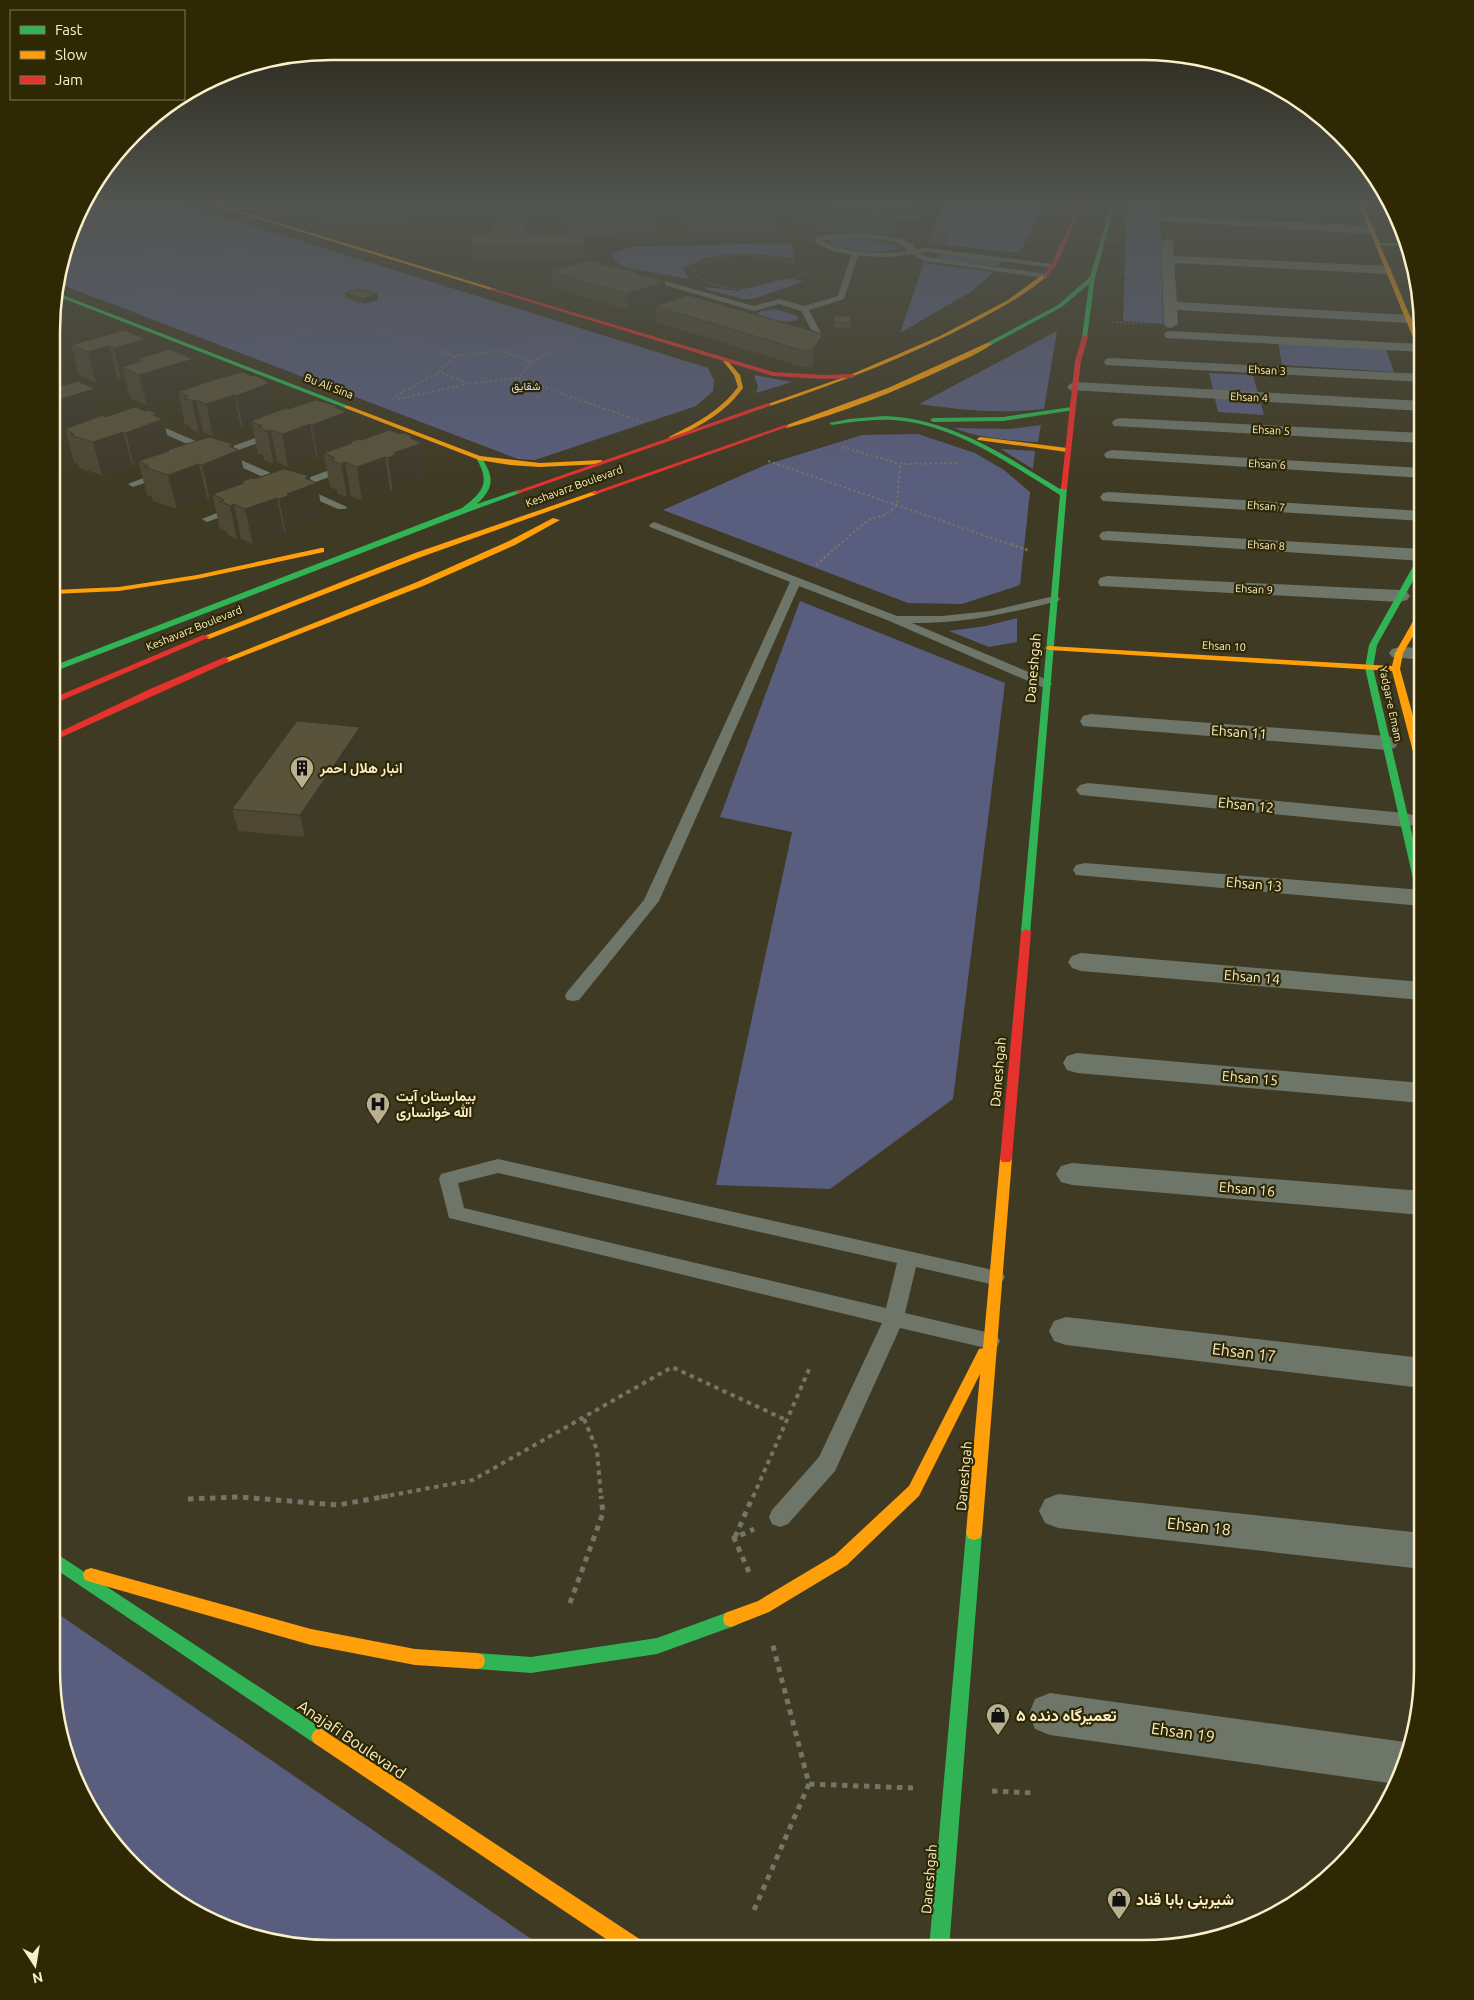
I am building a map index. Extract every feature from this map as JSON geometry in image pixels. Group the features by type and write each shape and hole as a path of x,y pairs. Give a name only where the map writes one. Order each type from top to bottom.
{"main road":[{"path":"511,295 773,374 795,377 852,376"},
{"name":"Keshavarz Boulevard","path":"60,666 415,528 852,376 942,337 1018,295"},
{"name":"Keshavarz Boulevard","path":"60,698 226,628 418,555 629,480 859,403 943,368 1060,306 1072,295"},
{"name":"Daneshgah","path":"939,1940 1067,450 1090,295"},
{"path":"1398,295 1414,334"},
{"name":"Bu Ali Sina","path":"63,297 480,458 504,464 528,466 560,466 602,462"},
{"path":"672,438 722,411 734,400 741,387 737,374 726,361"},
{"path":"784,429 849,421 1014,419 1041,417 1072,409"},
{"path":"902,419 961,437 1005,459 1063,494"},
{"path":"961,437 1067,450"},
{"path":"465,510 485,493 490,480 489,470 480,458"},
{"path":"60,735 187,676 337,617 516,542 629,480"},
{"path":"60,592 119,589 197,577 415,528"},
{"name":"Yadgar-e Emam","path":"1414,571 1373,645 1369,668 1414,863"},
{"name":"Yadgar-e Emam","path":"1414,629 1398,661 1414,708"},
{"name":"Ehsan 10","path":"1049,648 1369,668 1398,661"},
{"path":"66,1568 311,1637 416,1657 531,1665 657,1646 764,1607 842,1560 914,1491 990,1341"},
{"name":"Anajafi Boulevard","path":"60,1564 624,1940"}],"street":[{"path":"1170,295 1171,334 1414,351"},
{"path":"1170,306 1408,319"},
{"name":"Ehsan 3","path":"1111,362 1414,378"},
{"name":"Ehsan 4","path":"1075,387 1414,406"},
{"name":"Ehsan 5","path":"1120,423 1414,438"},
{"name":"Ehsan 6","path":"1112,455 1414,472"},
{"name":"Ehsan 7","path":"1109,497 1414,515"},
{"name":"Ehsan 8","path":"1108,536 1414,554"},
{"name":"Ehsan 9","path":"1107,582 1400,596"},
{"path":"1398,661 1414,657"},
{"name":"Ehsan 11","path":"1091,721 1387,743"},
{"name":"Ehsan 12","path":"1088,790 1404,820"},
{"name":"Ehsan 13","path":"1085,870 1414,896"},
{"name":"Ehsan 14","path":"1081,962 1414,990"},
{"name":"Ehsan 15","path":"1077,1063 1414,1091"},
{"name":"Ehsan 16","path":"1072,1174 1414,1202"},
{"name":"Ehsan 17","path":"1066,1331 1414,1372"},
{"name":"Ehsan 18","path":"1058,1511 1414,1550"},
{"name":"Ehsan 19","path":"1050,1714 1397,1763"}],"lane":[{"path":"686,301 703,296 754,309 779,301 804,309 842,295"},
{"path":"804,309 817,333"},
{"path":"335,414 350,408"},
{"path":"156,426 342,507"},
{"path":"202,460 284,431"},
{"path":"276,493 358,462"},
{"path":"133,484 176,469"},
{"path":"207,519 250,502"},
{"path":"654,525 891,618 1046,684"},
{"path":"573,996 651,901 796,581"},
{"path":"891,618 942,620 990,614 1054,599"},
{"path":"990,1341 456,1213 448,1179 498,1166 995,1277"},
{"path":"780,1517 827,1464 894,1318 908,1258"}],"path":[{"path":"94,309 145,295"},
{"path":"172,339 215,326 224,312 244,306 256,295"},
{"path":"279,295 455,356 501,351 574,336 532,362 518,378"},
{"path":"326,312 346,305"},
{"path":"217,356 267,341 302,334 316,328 324,321 326,312"},
{"path":"1086,320 1171,334"},
{"path":"501,351 532,362"},
{"path":"455,356 439,372 386,402 470,384 518,378 650,424"},
{"path":"439,372 470,384"},
{"path":"836,445 900,464 959,463"},
{"path":"768,461 1031,551"},
{"path":"796,581 868,520 886,515 897,506 900,464"},
{"path":"734,1538 811,1365"},
{"path":"188,1499 239,1497 338,1505 473,1480 584,1419 672,1367 786,1420"},
{"path":"570,1603 603,1513 597,1450 584,1419"},
{"path":"754,1910 809,1784"}],"green space":[{"name":"شقایق","path":"89,295 475,295 708,368 714,380 713,391 696,406 535,460 518,459"},
{"path":"729,295 764,295 753,299"},
{"path":"913,295 965,295 900,333"},
{"path":"1124,295 1162,295 1163,324 1123,321"},
{"path":"775,309 797,316 799,319 789,322 779,321 759,315 758,312"},
{"path":"1057,331 1044,409 981,411 919,404"},
{"path":"1278,342 1386,349 1394,372 1282,365"},
{"path":"1209,373 1253,375 1264,415 1218,412"},
{"path":"754,375 792,382 756,393 758,387"},
{"path":"1041,425 1038,442 985,437 954,428 1010,429"},
{"path":"918,434 975,453 1004,470 1030,492 1020,585 962,604 908,603 663,510 765,465 862,435"},
{"path":"1001,449 1035,451 1033,469"},
{"path":"800,601 1005,683 953,1099 830,1189 716,1185 792,832 720,817"},
{"path":"1017,618 1017,642 989,647 949,631 986,626"},
{"path":"60,1615 533,1940 331,1940 295,1938 244,1926 195,1904 180,1894 152,1873 127,1848 96,1805 81,1773 69,1739 62,1705"}],"building":[{"path":"352,295 373,295 363,299"},
{"path":"689,295 823,334 813,350 804,351 655,306"},
{"path":"834,316 851,316 851,323 834,322"},
{"path":"124,330 146,339 114,348 109,346 88,352 71,345"},
{"path":"170,349 193,359 139,375 122,367 142,361 137,359"},
{"path":"242,372 252,376 255,375 270,383 236,396 206,404 184,398 188,396 178,392 213,380"},
{"path":"78,381 95,389 60,399 60,386"},
{"path":"316,400 339,406 335,407 346,412 282,434 271,430 267,431 258,427 262,426 251,421 286,408"},
{"path":"135,407 145,411 149,410 157,414 153,415 163,419 126,433 123,432 93,442 70,435 74,434 65,429 103,415 105,417"},
{"path":"389,430 400,434 404,433 422,443 394,453 397,454 388,458 385,457 357,467 345,462 341,464 331,460 335,458 324,453 352,443 350,442"},
{"path":"209,437 233,444 229,446 239,450 202,465 199,464 168,475 144,467 149,466 138,461 169,451 167,450"},
{"path":"284,469 310,476 305,478 317,483 287,494 290,495 279,499 277,498 245,509 234,504 230,506 220,501 224,500 213,494 244,483 241,482 251,478 254,479"},
{"path":"297,721 360,727 300,815 232,809"}],"traffic: fast":[{"path":"989,344 1060,306 1072,295"},
{"path":"1085,337 1090,295"},
{"path":"62,296 347,407"},
{"path":"933,420 1003,419 1072,409"},
{"path":"832,423 892,418 923,423 944,429 985,448 1063,494"},
{"path":"465,510 479,498 487,487 487,474 479,458"},
{"path":"1026,932 1064,488"},
{"path":"60,666 465,510 518,492"},
{"path":"1414,572 1373,645 1369,668 1414,862"},
{"path":"940,1940 974,1533"},
{"path":"60,1563 320,1737"},
{"path":"477,1661 531,1665 657,1646 731,1619"}],"traffic: slow":[{"path":"768,405 852,376 942,337 1018,295"},
{"path":"1398,295 1414,333"},
{"path":"787,426 839,409 890,389 940,368 989,344"},
{"path":"671,438 701,423 719,411 741,387 737,375 726,361"},
{"path":"347,407 479,458 540,465 601,462"},
{"path":"980,439 1067,450"},
{"path":"206,637 418,555 595,493"},
{"path":"225,660 420,584 512,543 556,520"},
{"path":"60,592 119,589 197,577 321,550"},
{"path":"1414,627 1399,653 1396,669 1414,737"},
{"path":"1049,648 1396,669"},
{"path":"974,1533 1006,1159"},
{"path":"731,1619 763,1607 841,1560 914,1491 984,1353"},
{"path":"91,1575 311,1637 415,1657 477,1661"},
{"path":"320,1737 624,1940"}],"traffic: jam":[{"path":"514,295 773,374 824,377 852,376"},
{"path":"1064,488 1078,361 1085,337"},
{"path":"518,492 768,405"},
{"path":"595,493 787,426"},
{"path":"60,698 206,637"},
{"path":"60,735 225,660"},
{"path":"1006,1159 1026,932"}],"place":[{"name":"انبار هلال احمر","path":"302,789"},
{"name":"بیمارستان آیت الله خوانساری","path":"378,1125"},
{"name":"تعمیرگاه دنده ۵","path":"998,1736"},
{"name":"شیرینی بابا قناد","path":"1119,1920"}]}
